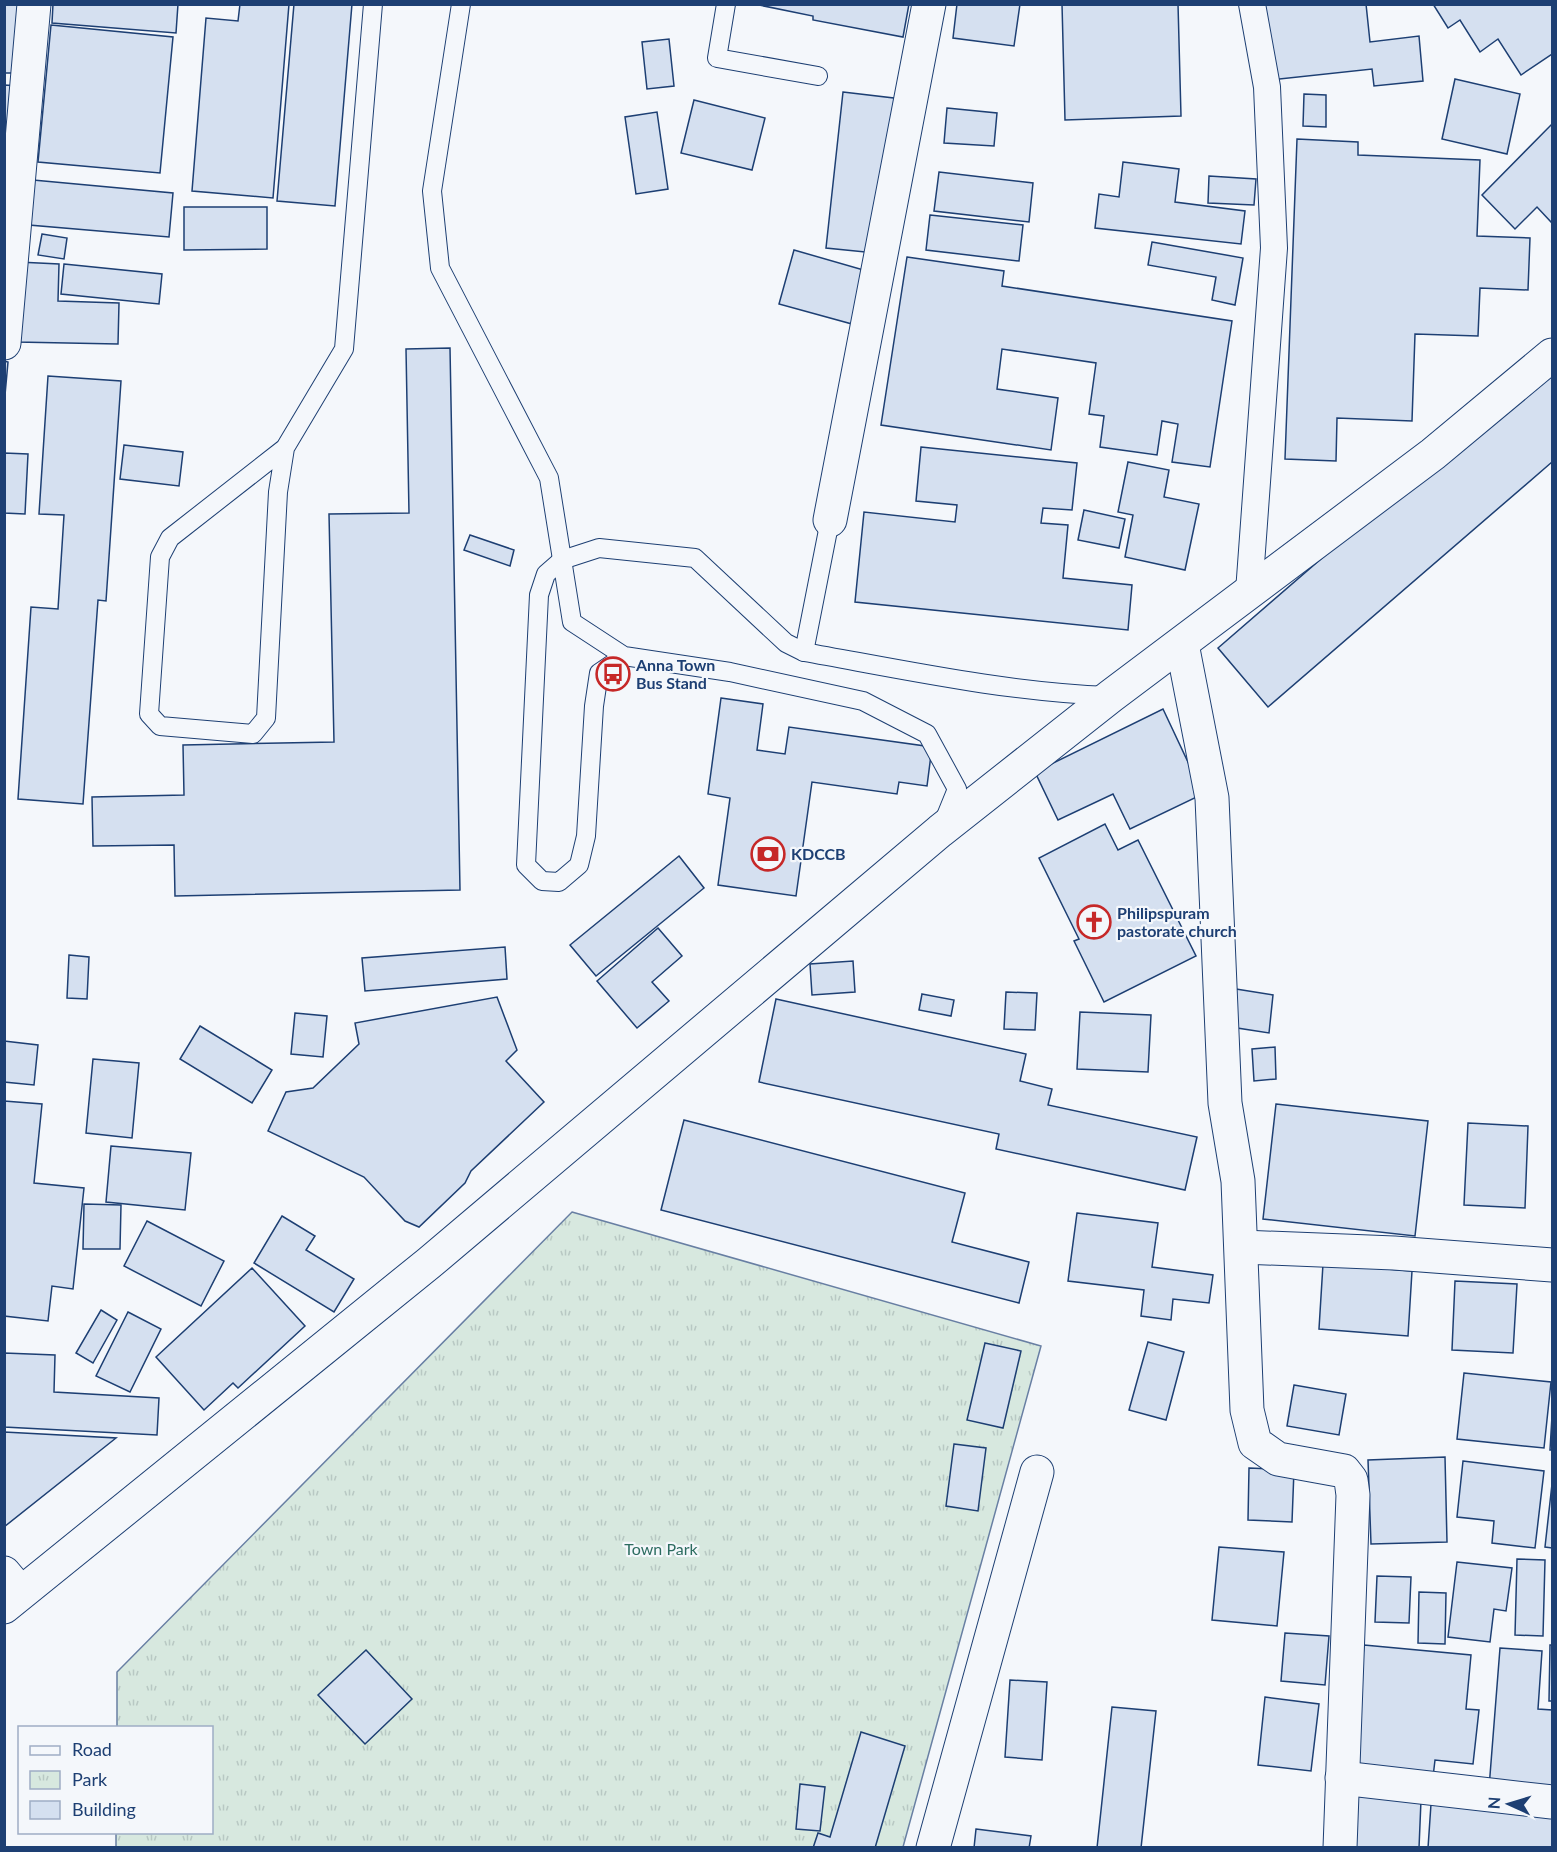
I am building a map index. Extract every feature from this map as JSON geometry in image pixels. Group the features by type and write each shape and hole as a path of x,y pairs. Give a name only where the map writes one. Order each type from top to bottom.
{"street":[{"path":"4,343 34,4"},
{"path":"830,520 929,4"},
{"path":"1250,592 1274,248 1267,87 1252,4"},
{"path":"10,1590 429,1263 940,831 1111,696 1433,454 1552,355"},
{"path":"1182,644 1212,798 1225,1103 1238,1181 1247,1410 1255,1443 1278,1459 1344,1471 1351,1480 1353,1495 1340,1848"},
{"path":"1242,1247 1394,1253 1552,1265"},
{"path":"933,1848 1038,1473"},
{"path":"1342,1778 1552,1802"}],"lane":[{"path":"285,448 278,492 266,718 253,734 160,726 149,714 160,557 170,538 285,448 344,349 373,4"},
{"path":"462,4 432,191 440,268 549,478 572,622 624,656 730,672 863,701 927,734 957,789 940,831"},
{"path":"726,4 717,58 818,76"},
{"path":"804,652 830,520"},
{"path":"624,656 599,673 594,706 586,836 579,865 559,882 542,881 526,866 539,595 546,574 562,560 599,548 695,558 786,643 804,652 997,686 1065,694 1111,696"}],"green space":[{"name":"Town Park","path":"572,1212 1041,1346 903,1847 116,1847 116,1834 213,1834 213,1726 117,1726 117,1672"}],"building":[{"path":"4,4 18,4 20,73 4,73"},
{"path":"53,4 178,4 176,33 52,23"},
{"path":"240,4 289,4 273,198 192,191 206,18 238,21"},
{"path":"294,4 352,4 335,206 277,201"},
{"path":"754,4 909,4 903,37 813,20 813,16"},
{"path":"957,4 1020,4 1014,46 953,38"},
{"path":"1062,4 1178,4 1181,116 1065,120"},
{"path":"1261,4 1366,4 1370,42 1419,36 1423,81 1374,86 1372,69 1269,80"},
{"path":"1433,4 1552,4 1552,54 1521,75 1498,39 1480,52 1460,20 1448,28"},
{"path":"51,25 173,37 160,173 38,162"},
{"path":"669,39 674,86 647,89 642,42"},
{"path":"1455,79 1520,94 1507,154 1442,139"},
{"path":"4,85 20,86 4,179"},
{"path":"843,92 902,99 875,253 826,248"},
{"path":"1304,94 1326,95 1326,127 1303,126"},
{"path":"694,100 765,118 752,170 681,153"},
{"path":"947,108 997,113 994,146 944,143"},
{"path":"657,112 668,189 636,194 625,117"},
{"path":"1552,124 1552,223 1537,207 1515,229 1482,195"},
{"path":"1297,139 1358,142 1358,155 1480,160 1477,236 1530,238 1528,290 1480,288 1478,336 1415,334 1412,421 1337,418 1336,461 1285,459"},
{"path":"1123,162 1179,169 1175,202 1245,211 1241,244 1095,228 1099,194 1119,197"},
{"path":"939,172 1033,183 1029,222 934,211"},
{"path":"1209,176 1256,179 1254,205 1208,203"},
{"path":"33,180 173,193 169,237 29,225"},
{"path":"184,207 267,207 267,249 184,250"},
{"path":"930,215 1023,225 1019,261 926,250"},
{"path":"42,234 67,238 64,259 38,255"},
{"path":"1152,242 1243,258 1235,305 1212,300 1216,277 1148,265"},
{"path":"794,250 867,271 852,324 779,304"},
{"path":"907,257 1004,271 1002,286 1232,321 1210,467 1172,462 1178,424 1162,421 1157,455 1100,447 1104,416 1089,414 1096,363 1002,349 997,389 1058,398 1051,450 881,425"},
{"path":"18,262 59,264 58,301 119,303 118,344 16,342"},
{"path":"64,264 162,274 159,304 61,294"},
{"path":"450,348 460,890 175,896 174,845 93,846 92,797 184,795 183,745 334,742 329,514 409,513 406,349"},
{"path":"1552,359 1552,462 1268,707 1218,648"},
{"path":"4,361 8,362 4,406"},
{"path":"48,376 121,381 106,601 98,600 83,804 18,799 31,607 58,609 64,515 39,514"},
{"path":"124,445 183,452 179,486 120,479"},
{"path":"921,447 1077,463 1072,510 1043,508 1041,523 1068,525 1063,578 1132,585 1128,630 855,602 864,512 955,522 957,505 916,501"},
{"path":"4,453 28,454 25,514 4,513"},
{"path":"1128,462 1169,470 1164,497 1199,504 1185,570 1125,557 1133,515 1118,512"},
{"path":"1084,510 1125,519 1119,548 1078,540"},
{"path":"470,535 514,550 510,566 464,550"},
{"path":"721,698 763,704 757,750 785,754 789,727 932,747 927,786 899,782 897,794 812,782 796,896 718,885 730,798 708,794"},
{"path":"1163,709 1203,794 1130,829 1113,794 1058,820 1035,772"},
{"path":"1105,824 1118,850 1138,840 1196,956 1104,1002 1074,941 1079,939 1039,858"},
{"path":"679,856 704,888 596,976 570,945"},
{"path":"658,928 682,956 652,982 669,1001 637,1028 597,981"},
{"path":"505,947 507,979 365,991 362,958"},
{"path":"69,955 89,957 87,999 67,998"},
{"path":"853,961 855,992 812,995 810,964"},
{"path":"1236,989 1273,995 1269,1033 1231,1027"},
{"path":"1006,992 1037,993 1035,1030 1004,1029"},
{"path":"922,994 954,1000 951,1016 919,1010"},
{"path":"497,997 517,1050 506,1061 544,1102 471,1171 465,1183 419,1227 405,1221 364,1177 268,1131 286,1092 313,1088 359,1044 355,1023"},
{"path":"776,999 1026,1054 1020,1081 1052,1089 1048,1105 1197,1137 1185,1190 996,1149 999,1134 759,1082"},
{"path":"1080,1012 1151,1015 1148,1072 1077,1069"},
{"path":"295,1013 327,1016 323,1057 291,1054"},
{"path":"200,1026 272,1070 252,1103 180,1059"},
{"path":"4,1041 38,1045 34,1085 4,1082"},
{"path":"1275,1047 1276,1079 1254,1081 1252,1049"},
{"path":"93,1059 139,1063 132,1138 86,1133"},
{"path":"4,1101 42,1104 34,1183 84,1188 73,1289 52,1286 48,1321 4,1316"},
{"path":"1276,1104 1428,1121 1415,1236 1263,1219"},
{"path":"684,1120 965,1193 952,1242 1029,1262 1019,1303 661,1210"},
{"path":"1468,1123 1528,1126 1525,1208 1464,1205"},
{"path":"111,1146 191,1153 185,1210 106,1202"},
{"path":"84,1204 121,1205 120,1249 83,1249"},
{"path":"1077,1213 1158,1223 1152,1267 1213,1275 1209,1303 1173,1299 1171,1320 1141,1316 1144,1290 1068,1281"},
{"path":"282,1216 315,1236 306,1250 354,1279 334,1312 254,1263"},
{"path":"147,1221 224,1261 201,1306 124,1266"},
{"path":"1323,1264 1412,1271 1408,1336 1319,1329"},
{"path":"252,1268 305,1326 238,1388 233,1383 204,1410 156,1357"},
{"path":"1455,1281 1517,1284 1513,1353 1452,1350"},
{"path":"101,1310 117,1320 93,1363 76,1353"},
{"path":"128,1312 161,1329 130,1392 96,1376"},
{"path":"1148,1342 1184,1352 1166,1420 1129,1410"},
{"path":"985,1343 1021,1351 1003,1428 967,1420"},
{"path":"4,1353 55,1355 54,1392 159,1398 157,1435 4,1427"},
{"path":"1464,1373 1551,1382 1544,1448 1457,1439"},
{"path":"1294,1385 1346,1394 1339,1435 1287,1426"},
{"path":"1552,1416 1552,1450 1550,1450"},
{"path":"4,1432 116,1438 4,1527"},
{"path":"954,1444 986,1448 978,1511 946,1506"},
{"path":"1445,1457 1447,1542 1371,1544 1368,1460"},
{"path":"1463,1461 1544,1471 1535,1548 1492,1543 1494,1521 1457,1517"},
{"path":"1249,1468 1294,1470 1292,1522 1248,1520"},
{"path":"1552,1484 1552,1548 1545,1547"},
{"path":"1219,1547 1284,1552 1277,1626 1212,1620"},
{"path":"1517,1559 1545,1560 1543,1636 1515,1635"},
{"path":"1457,1562 1512,1568 1506,1611 1494,1609 1490,1642 1448,1637"},
{"path":"1377,1576 1411,1577 1409,1623 1375,1622"},
{"path":"1419,1592 1446,1593 1445,1644 1418,1643"},
{"path":"1285,1633 1329,1636 1325,1685 1281,1681"},
{"path":"1364,1645 1471,1655 1466,1709 1479,1710 1473,1764 1435,1760 1433,1777 1352,1769"},
{"path":"1550,1645 1552,1645 1552,1701 1549,1701"},
{"path":"1500,1648 1542,1651 1538,1709 1552,1710 1552,1793 1489,1788"},
{"path":"366,1650 412,1699 365,1744 318,1695"},
{"path":"1010,1680 1047,1682 1042,1760 1005,1757"},
{"path":"1265,1697 1319,1704 1311,1771 1258,1765"},
{"path":"1112,1707 1156,1711 1141,1848 1097,1848"},
{"path":"861,1732 905,1746 875,1848 813,1848 818,1833 830,1837"},
{"path":"800,1784 825,1787 820,1831 796,1829"},
{"path":"1354,1796 1421,1800 1419,1848 1351,1848"},
{"path":"1431,1804 1552,1813 1552,1848 1428,1848"},
{"path":"976,1829 1031,1836 1029,1848 974,1848"}],"place":[{"name":"Anna Town Bus Stand","path":"613,674"},
{"name":"KDCCB","path":"768,854"},
{"name":"Philipspuram pastorate church","path":"1094,922"}]}
